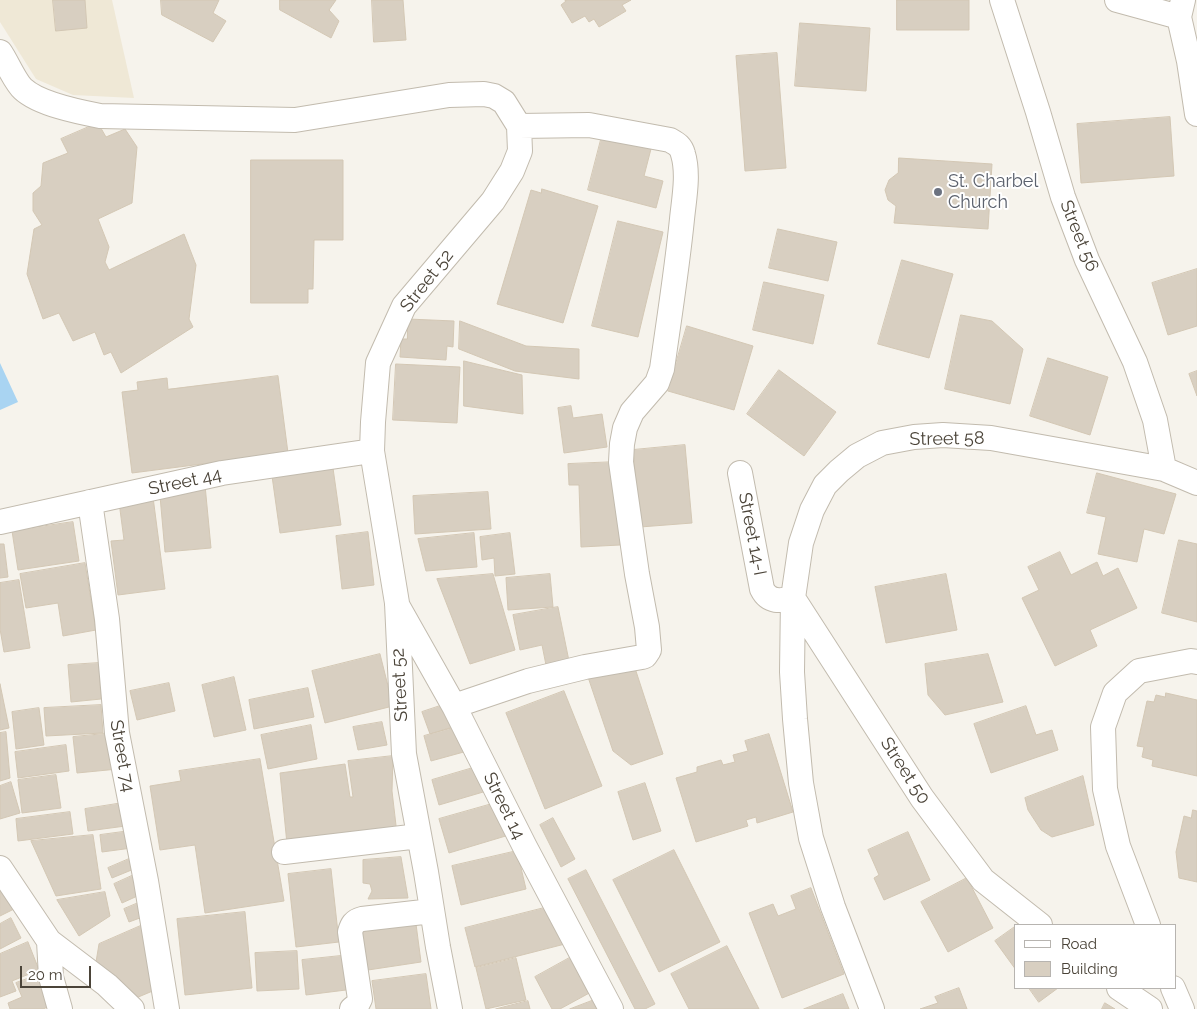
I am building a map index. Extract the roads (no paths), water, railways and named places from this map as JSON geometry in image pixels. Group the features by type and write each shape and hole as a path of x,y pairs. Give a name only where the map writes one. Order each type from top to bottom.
{"street":[{"name":"Street 56","path":"1002,0 1063,197 1087,260 1135,362 1155,420 1164,468"},
{"path":"1118,0 1181,9 1197,113"},
{"name":"Street 52","path":"0,52 22,89 38,98 69,110 100,116 295,120 449,94 484,94 494,96 504,102 519,126 520,151 512,171 492,201 404,306 378,363 373,422 372,451 397,603 404,754 450,1009"},
{"path":"454,706 528,681 585,667 646,656 649,650 648,627 636,574 621,462 622,444 625,428 632,412 657,383 662,369 677,268 684,197 685,166 681,149 670,140 589,125 519,126"},
{"name":"Street 58","path":"793,598 801,542 812,510 825,485 839,470 857,456 882,444 914,438 943,436 991,438 1164,468 1197,483"},
{"name":"Street 44","path":"0,522 222,473 372,451"},
{"name":"Street 14-I","path":"740,473 762,590 766,596 774,600 780,601 793,598"},
{"name":"Street 74","path":"90,502 106,619 116,733 146,881 167,1009"},
{"path":"793,598 792,672 794,719 801,783 811,838 833,907 872,1009"},
{"name":"Street 50","path":"793,598 922,798 983,880 1039,924"},
{"name":"Street 14","path":"397,603 454,706 610,1009"},
{"path":"1148,924 1118,846 1105,789 1103,727 1115,693 1139,671 1191,661 1197,662"},
{"path":"284,852 420,836"},
{"path":"0,868 49,941 106,985 132,1009"},
{"path":"352,1009 358,1005 360,999 350,932 356,920 432,911"},
{"path":"49,941 52,977 60,1009"},
{"path":"1120,989 1150,1009"},
{"path":"1172,989 1182,1009"}],"water":[{"path":"0,363 18,402 0,410"}],"place":[{"name":"St. Charbel Church","path":"938,192"}]}
